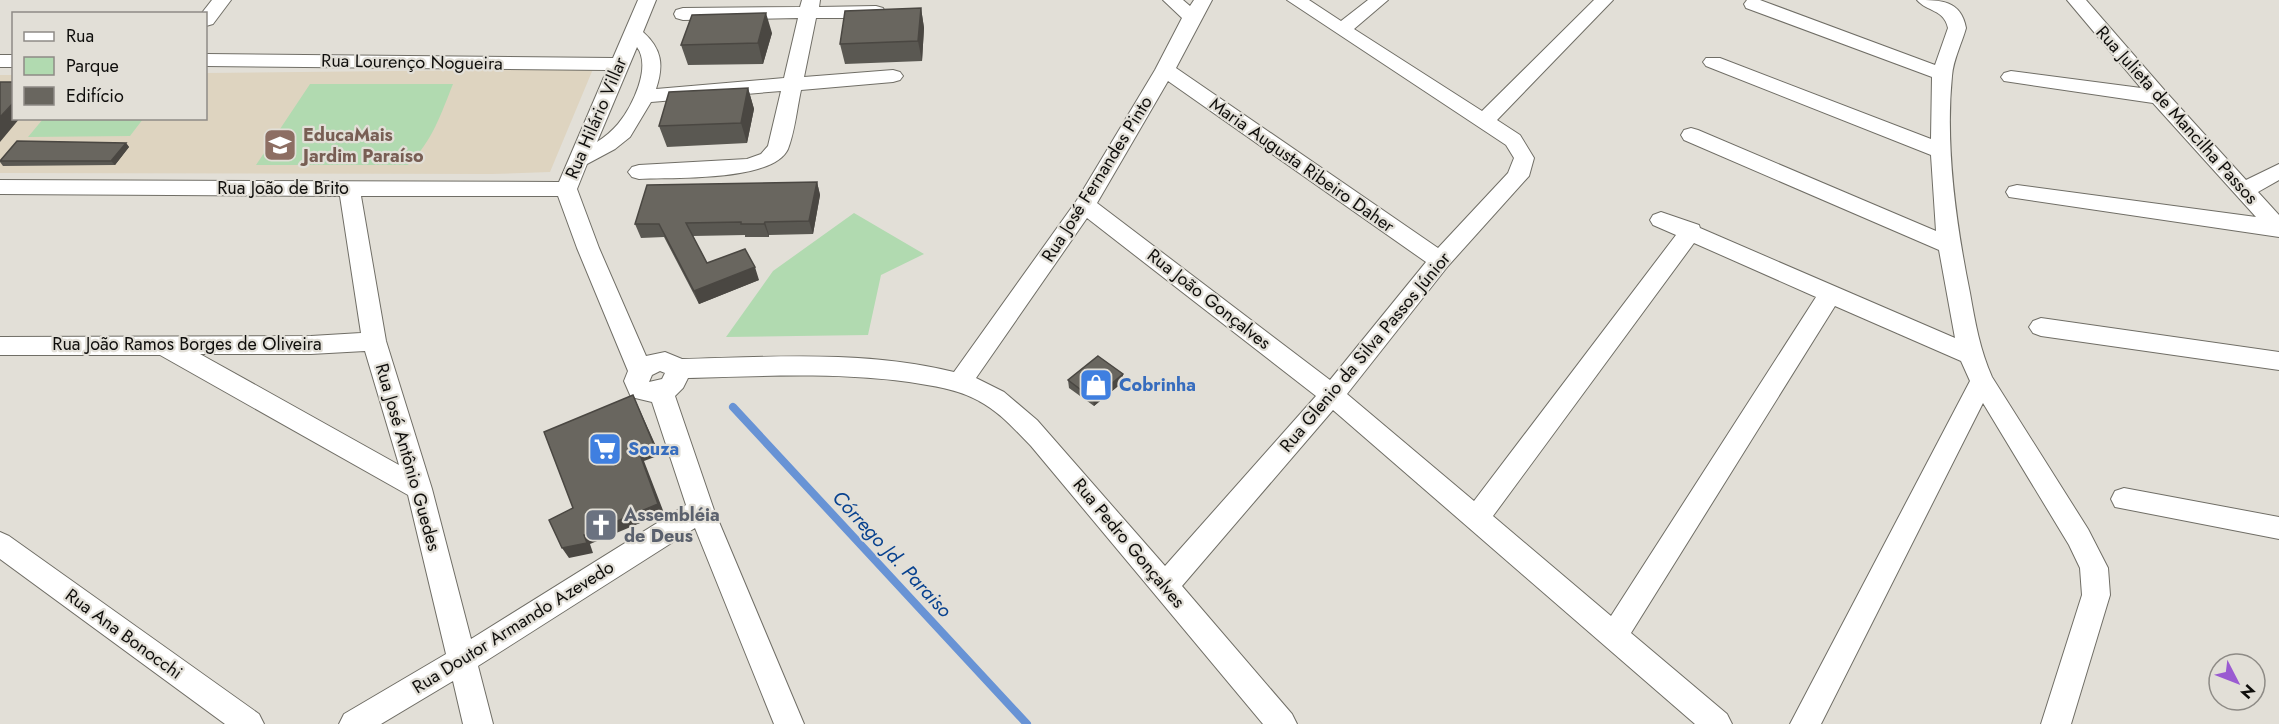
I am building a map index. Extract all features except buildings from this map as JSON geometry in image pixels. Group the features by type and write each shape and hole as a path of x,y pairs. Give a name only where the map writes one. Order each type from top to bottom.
{"street":[{"path":"207,19 222,0"},
{"name":"Rua Hilário Villar","path":"647,0 566,189 588,248 640,370 636,381 640,390 661,392"},
{"path":"1172,0 1197,9"},
{"name":"Rua Glenio da Silva Passos Júnior","path":"1165,586 1332,394 1440,260 1518,176 1524,158 1513,140 1296,0"},
{"path":"1342,30 1379,0"},
{"path":"1484,121 1604,0"},
{"path":"1926,0 1943,7 1956,20 1957,28 1942,74 1941,152 1948,245 1970,355 1982,381 2079,537 2094,568 2096,595 2056,724"},
{"name":"Rua Julieta de Mancilha Passos","path":"2076,0 2159,97 2278,228"},
{"path":"1753,4 1942,74"},
{"path":"639,172 749,166 768,159 778,148 790,83 810,6"},
{"path":"683,14 810,6 848,6 894,12"},
{"name":"Rua José Fernandes Pinto","path":"960,382 1085,205 1165,70 1197,9"},
{"path":"578,160 604,147 623,132 635,115 651,72 652,58 646,44 633,33"},
{"name":"Rua Lourenço Nogueira","path":"207,60 619,64"},
{"path":"1713,62 1941,152"},
{"name":"Maria Augusta Ribeiro Daher","path":"1165,70 1440,260"},
{"path":"643,96 893,76"},
{"path":"2011,77 2159,97"},
{"path":"1691,135 1948,245"},
{"path":"2245,190 2279,171"},
{"name":"Rua João de Brito","path":"0,187 566,189"},
{"name":"Rua José Antônio Guedes","path":"350,188 374,341 419,489 478,724"},
{"path":"2017,192 2278,228"},
{"name":"Rua João Gonçalves","path":"1085,205 1332,394 1717,724"},
{"path":"1661,220 1691,231 1970,355"},
{"path":"1476,519 1691,231"},
{"path":"1613,637 1830,294"},
{"path":"2041,327 2279,361"},
{"name":"Rua João Ramos Borges de Oliveira","path":"0,346 311,345 374,341"},
{"path":"161,344 419,489"},
{"path":"640,370 658,361 671,362 678,369 677,380 661,392 701,510 789,724"},
{"name":"Rua Pedro Gonçalves","path":"678,369 841,366 902,372 960,382 990,395 1018,417 1282,724"},
{"path":"1805,724 1982,381"},
{"path":"2124,499 2279,528"},
{"name":"Rua Doutor Armando Azevedo","path":"354,724 462,660 701,510"},
{"name":"Rua Ana Bonocchi","path":"0,544 249,724"}],"shaded area":[{"name":"EducaMais Jardim Paraíso","path":"593,69 550,172 492,174 0,173 0,75 12,75 12,120 207,120 207,73"}],"green space":[{"path":"310,84 453,84 430,137 408,165 256,165"},
{"path":"42,120 142,120 130,136 28,137"},
{"path":"854,213 924,254 881,275 868,335 726,337 773,271"}],"waterway":[{"name":"Córrego Jd. Paraiso","path":"733,407 1027,724"}],"place":[{"name":"EducaMais Jardim Paraíso","path":"280,145"},
{"name":"Cobrinha","path":"1096,385"},
{"name":"Souza","path":"605,449"},
{"name":"Assembléia de Deus","path":"601,525"}]}
